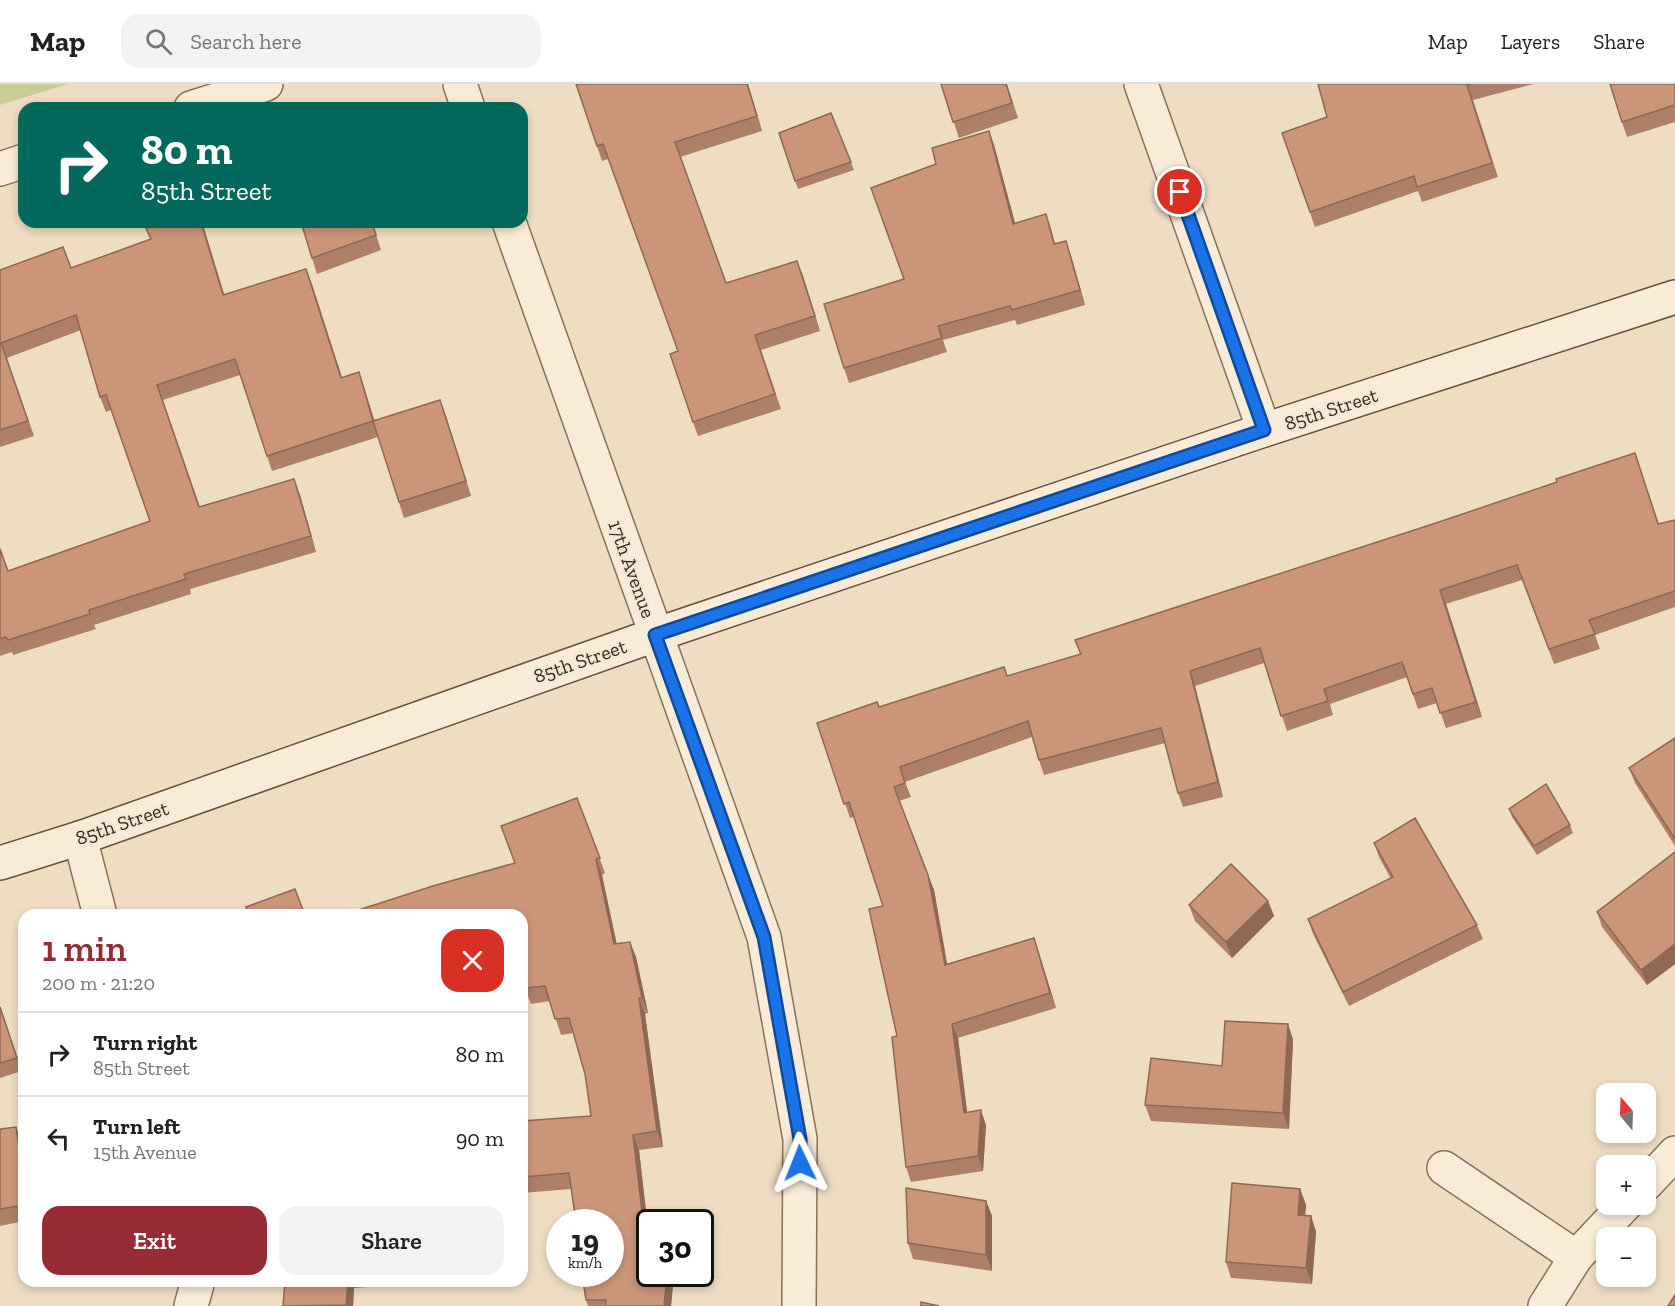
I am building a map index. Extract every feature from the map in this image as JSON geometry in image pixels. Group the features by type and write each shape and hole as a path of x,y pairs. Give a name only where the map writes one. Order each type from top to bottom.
{"street":[{"path":"210,102 266,84"},
{"path":"460,84 466,102"},
{"path":"1141,84 1264,430"},
{"path":"0,169 18,163"},
{"name":"17th Avenue","path":"511,228 764,937 800,1139 799,1306"},
{"name":"85th Street","path":"0,863 80,838 655,635 1264,430 1675,297"},
{"path":"80,838 98,909"},
{"path":"1656,1173 1675,1153"},
{"path":"1444,1168 1576,1257"},
{"path":"1545,1306 1576,1257 1616,1215"},
{"path":"191,1306 196,1287"}],"green space":[{"path":"0,84 68,84 0,105"}],"building":[{"path":"576,84 747,84 757,116 675,142 726,283 797,261 815,316 755,335 775,394 693,422 670,354 678,351 603,144 597,146"},
{"path":"941,84 1006,84 1012,103 953,122"},
{"path":"1318,84 1472,84 1467,85 1492,163 1417,187 1414,176 1310,212 1282,133 1327,117"},
{"path":"1610,84 1675,84 1675,105 1622,122"},
{"path":"831,113 851,162 795,181 779,133"},
{"path":"989,131 1013,224 1046,214 1054,244 1066,241 1080,290 1012,310 1010,306 938,326 942,338 844,368 824,304 904,279 871,188 936,164 932,148"},
{"path":"146,228 203,228 223,295 306,269 341,378 359,372 373,421 267,456 235,359 157,385 199,507 294,479 311,536 184,574 186,579 89,610 90,614 8,640 6,637 0,639 0,549 8,571 150,521 106,395 100,397 76,315 1,343 28,421 0,430 0,270 63,247 71,268 151,239"},
{"path":"303,228 374,228 376,235 312,258"},
{"path":"440,400 466,481 399,502 373,421"},
{"path":"1635,453 1658,524 1675,520 1675,591 1589,620 1595,634 1549,649 1517,565 1440,590 1476,702 1440,713 1432,688 1413,694 1402,662 1324,689 1328,701 1281,716 1260,648 1190,671 1218,782 1178,793 1161,728 1039,760 1028,721 900,767 905,783 894,787 928,875 945,965 1034,938 1050,993 952,1024 964,1113 981,1110 978,1156 906,1167 892,1037 897,1036 869,909 883,906 849,802 844,804 817,723 877,702 879,707 1004,667 1007,676 1081,654 1075,640 1436,523"},
{"path":"1675,738 1675,839 1629,768"},
{"path":"1546,784 1570,825 1534,846 1509,809"},
{"path":"577,798 600,858 596,859 614,944 630,942 642,998 639,998 657,1131 633,1135 642,1209 636,1209 636,1287 666,1287 664,1306 605,1306 606,1300 586,1300 584,1287 624,1287 624,1209 574,1209 569,1173 528,1176 528,1121 591,1116 585,1074 569,1018 555,1019 545,986 528,988 528,909 362,909 515,863 501,826"},
{"path":"1415,818 1477,925 1343,992 1308,919 1393,877 1374,843"},
{"path":"1675,852 1675,944 1641,970 1597,912"},
{"path":"1231,864 1268,901 1226,942 1189,905"},
{"path":"295,889 303,909 247,909 246,907"},
{"path":"0,1007 17,1058 0,1063"},
{"path":"1225,1021 1288,1024 1283,1113 1145,1105 1151,1058 1222,1066"},
{"path":"16,1127 18,1206 0,1209 0,1129"},
{"path":"1232,1183 1300,1189 1298,1215 1311,1216 1306,1268 1226,1262"},
{"path":"906,1188 986,1201 986,1255 908,1243"},
{"path":"285,1287 348,1287 346,1305 283,1306"},
{"path":"1675,1295 1675,1306 1668,1306"},
{"path":"921,1302 939,1306 921,1306"}],"route":[{"path":"800,1163 800,1139 764,937 655,635 1264,430 1180,192"}]}
